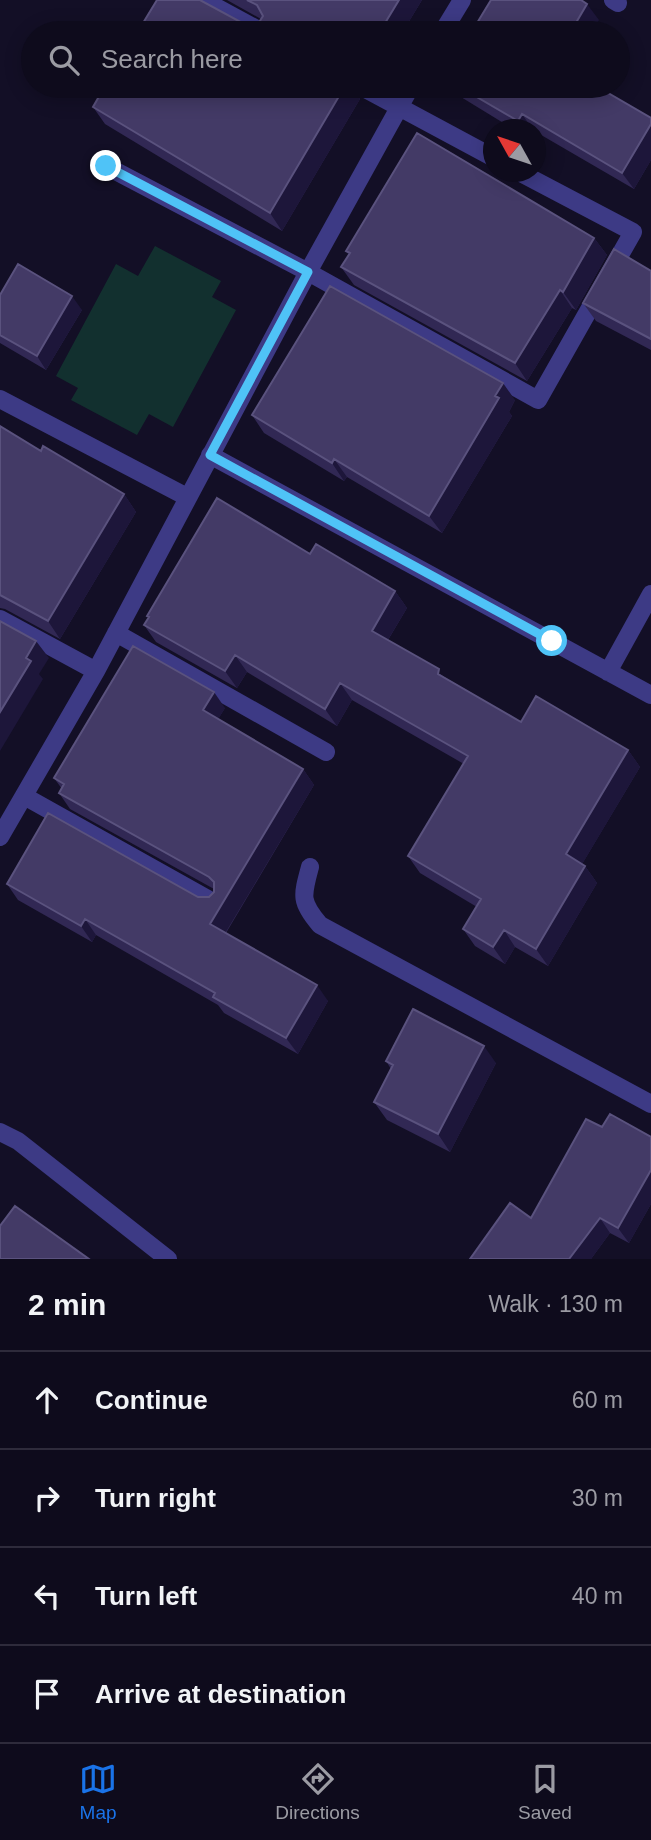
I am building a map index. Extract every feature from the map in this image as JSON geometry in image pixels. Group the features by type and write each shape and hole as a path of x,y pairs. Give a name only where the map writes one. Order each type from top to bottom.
{"street":[{"path":"203,0 242,21"},
{"path":"449,21 462,0"},
{"path":"382,98 483,152"},
{"path":"0,837 96,671 187,497 404,98"},
{"path":"106,166 308,272 538,400 633,232 538,182"},
{"path":"0,399 187,497"},
{"path":"210,455 651,695"},
{"path":"608,672 651,594"},
{"path":"0,619 96,671"},
{"path":"116,633 326,752"},
{"path":"24,796 215,903"},
{"path":"310,867 304,888 306,909 320,925 651,1104"},
{"path":"0,1132 18,1141 168,1259"}],"green space":[{"path":"155,246 221,281 212,297 236,310 173,427 149,414 137,435 71,400 78,388 56,376 116,264 138,276"}],"building":[{"path":"157,0 200,0 239,21 144,21"},
{"path":"247,0 399,0 386,21 260,21 263,16 257,5"},
{"path":"491,0 581,0 587,4 577,21 478,21"},
{"path":"98,98 338,98 270,213 93,107"},
{"path":"479,98 617,98 651,118 651,124 622,173 546,128 546,119 530,119 522,114 519,119 515,119"},
{"path":"417,133 483,172 483,182 500,182 594,238 563,292 560,290 515,363 341,267 350,253 346,251"},
{"path":"614,249 651,271 651,339 583,303"},
{"path":"18,264 72,296 37,356 0,335 0,295"},
{"path":"330,286 503,383 495,396 499,398 429,516 334,459 332,463 252,415"},
{"path":"0,426 41,451 43,446 124,494 48,621 0,595"},
{"path":"217,498 310,554 316,544 395,591 372,631 439,669 438,674 521,722 536,696 628,750 566,854 585,866 536,949 504,930 493,947 463,929 481,899 408,856 468,756 340,683 325,709 235,655 225,671 144,625"},
{"path":"0,621 36,641 26,658 31,661 0,712"},
{"path":"133,646 214,692 203,710 303,769 210,924 317,985 286,1038 213,997 215,993 85,919 81,926 7,884 48,813 198,897 209,897 214,892 214,882 209,877 59,793 64,784 54,778"},
{"path":"413,1009 484,1046 438,1134 374,1102 393,1065 386,1061"},
{"path":"610,1114 651,1137 651,1170 618,1228 600,1218 569,1259 470,1259 510,1203 531,1218 586,1119 602,1127"},
{"path":"15,1206 89,1259 0,1259 0,1226"}],"route":[{"path":"106,166 308,272 210,455 552,641"}]}
